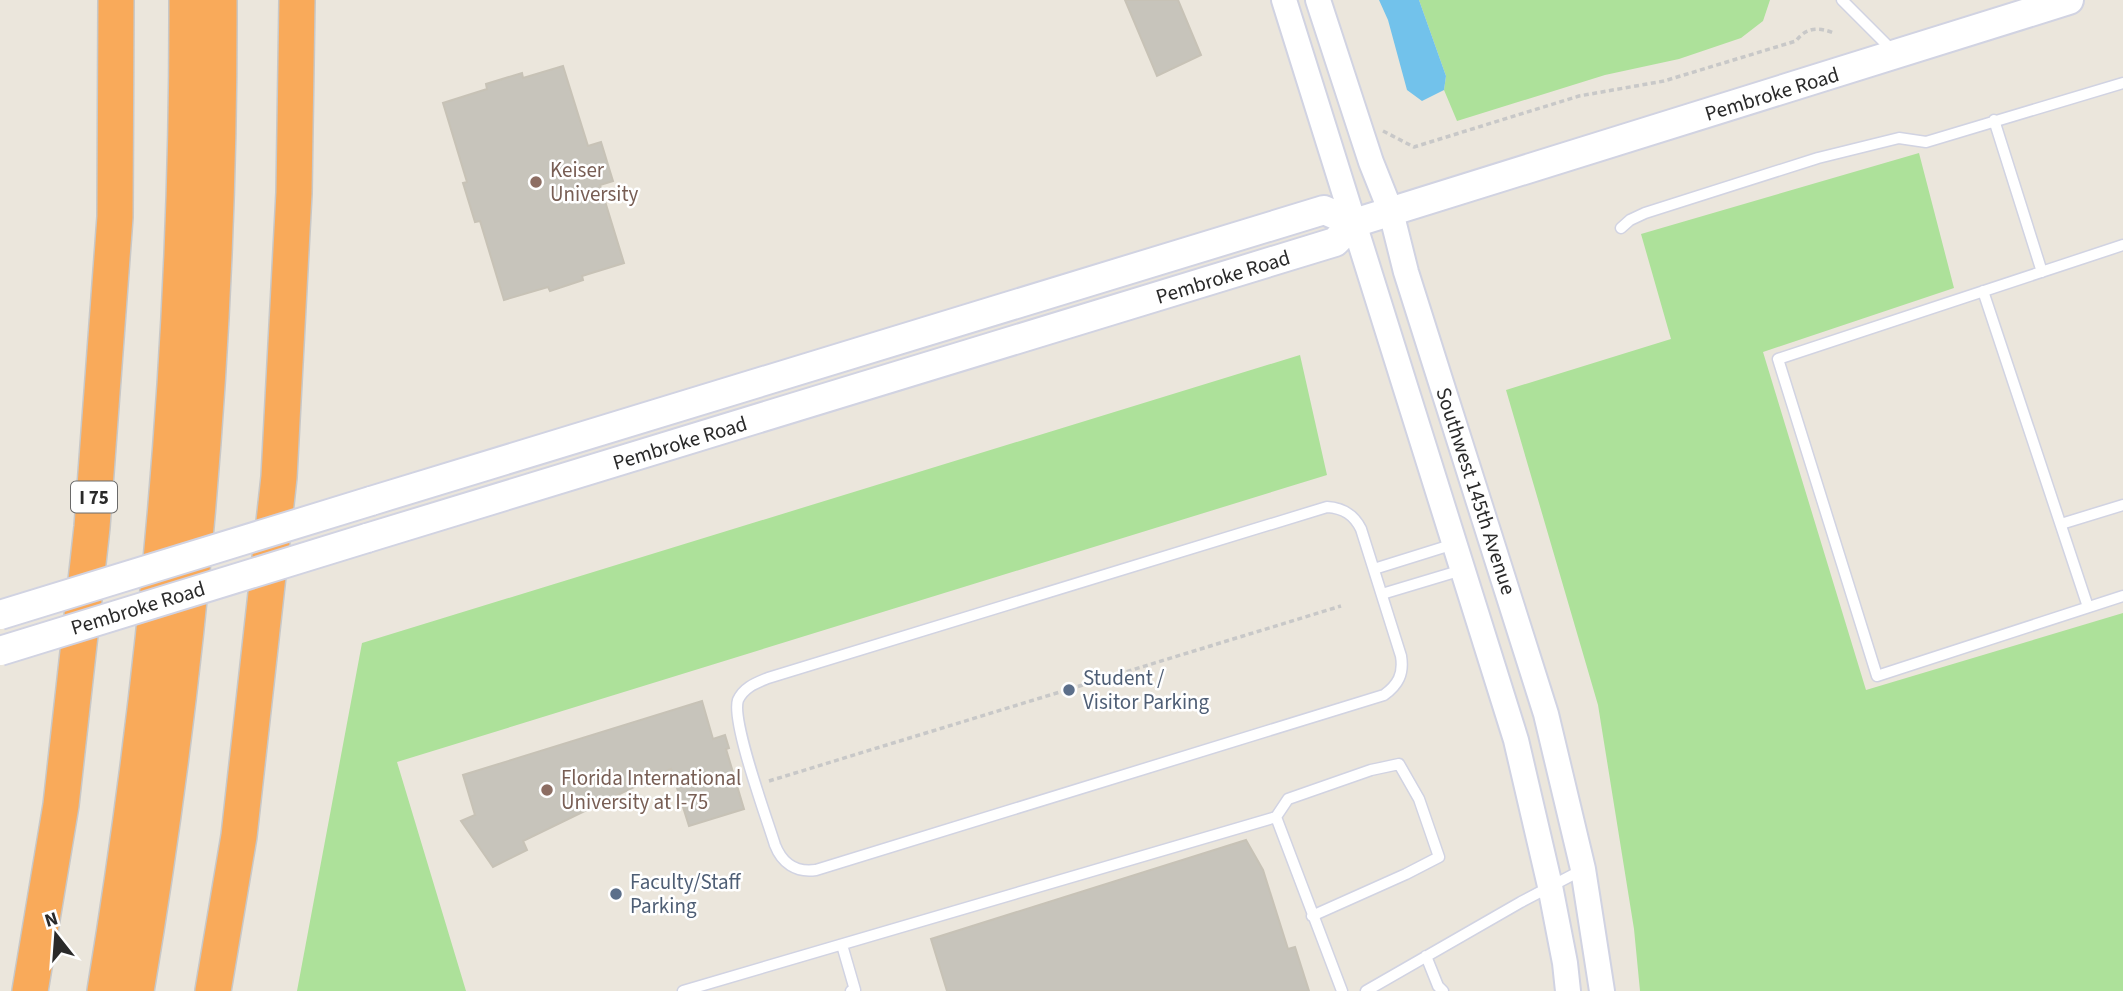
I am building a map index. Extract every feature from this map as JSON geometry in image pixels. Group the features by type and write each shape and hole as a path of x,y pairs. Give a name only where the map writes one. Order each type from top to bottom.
{"highway":[{"name":"I 75","path":"30,991 61,805 92,527 115,217 116,0"},
{"path":"105,991 134,796 167,490 185,171 187,0"},
{"path":"136,991 165,800 198,488 214,232 219,0"},
{"path":"213,991 239,836 279,477 294,193 296,0"}],"main road":[{"name":"Pembroke Road","path":"0,651 1335,242 1353,223 2069,0"},
{"name":"Pembroke Road","path":"0,615 1324,210 1353,223"}],"street":[{"name":"Southwest 145th Avenue","path":"1284,0 1516,740 1550,886 1568,991"},
{"name":"Southwest 145th Avenue","path":"1318,0 1371,162 1391,212 1406,272 1546,714 1583,869 1602,991"}],"lane":[{"path":"1842,0 1897,55"},
{"path":"1621,229 1630,220 1646,213 1818,158 1899,138 1926,142 2123,83"},
{"path":"1994,120 2042,272"},
{"path":"2123,245 1778,359 1877,676 2123,596"},
{"path":"1983,291 2088,607"},
{"path":"2061,524 2123,505"},
{"path":"1327,507 1342,510 1356,519 1374,569 1401,656 1402,673 1392,689 1384,695 808,871 791,867 780,857 738,722 737,706 745,690 768,678 1327,507"},
{"path":"1374,569 1455,544"},
{"path":"1382,594 1462,569"},
{"path":"683,991 1276,817 1288,799 1371,770 1399,764 1419,799 1439,857 1312,916"},
{"path":"1276,817 1342,991"},
{"path":"1366,991 1583,869"},
{"path":"842,945 855,990 851,991"},
{"path":"1426,956 1438,986 1443,991"}],"path":[{"path":"1378,129 1414,147 1579,96 1664,81 1796,41 1802,32 1821,28 1834,33"},
{"path":"757,785 1341,606"}],"green space":[{"path":"1419,0 1770,0 1763,21 1741,38 1679,59 1605,75 1457,121 1444,90 1446,76"},
{"path":"1919,153 1954,288 1763,352 1866,690 2123,613 2123,991 1640,991 1634,929 1598,705 1506,390 1671,339 1641,234"},
{"path":"1300,355 1327,475 397,762 466,991 297,991 362,643"}],"water":[{"path":"1379,0 1419,0 1446,76 1444,90 1422,101 1407,90 1388,20"}],"building":[{"path":"1125,0 1178,0 1201,55 1157,76"},
{"name":"Keiser University","path":"563,66 588,146 601,142 613,181 600,185 624,263 582,276 583,280 550,291 548,287 504,300 480,221 475,222 463,183 467,182 443,103 487,89 486,84 522,73 523,78"},
{"name":"Florida International University at I-75","path":"702,701 713,739 725,735 729,748 726,749 744,809 689,826 671,769 523,841 527,850 493,867 461,821 475,815 463,775"},
{"path":"1246,840 1263,870 1288,949 1295,947 1309,991 947,991 931,939"}],"place":[{"name":"Keiser University","path":"536,182"},
{"name":"Student / Visitor Parking","path":"1069,690"},
{"name":"Florida International University at I-75","path":"547,790"},
{"name":"Faculty/Staff Parking","path":"616,894"}]}
